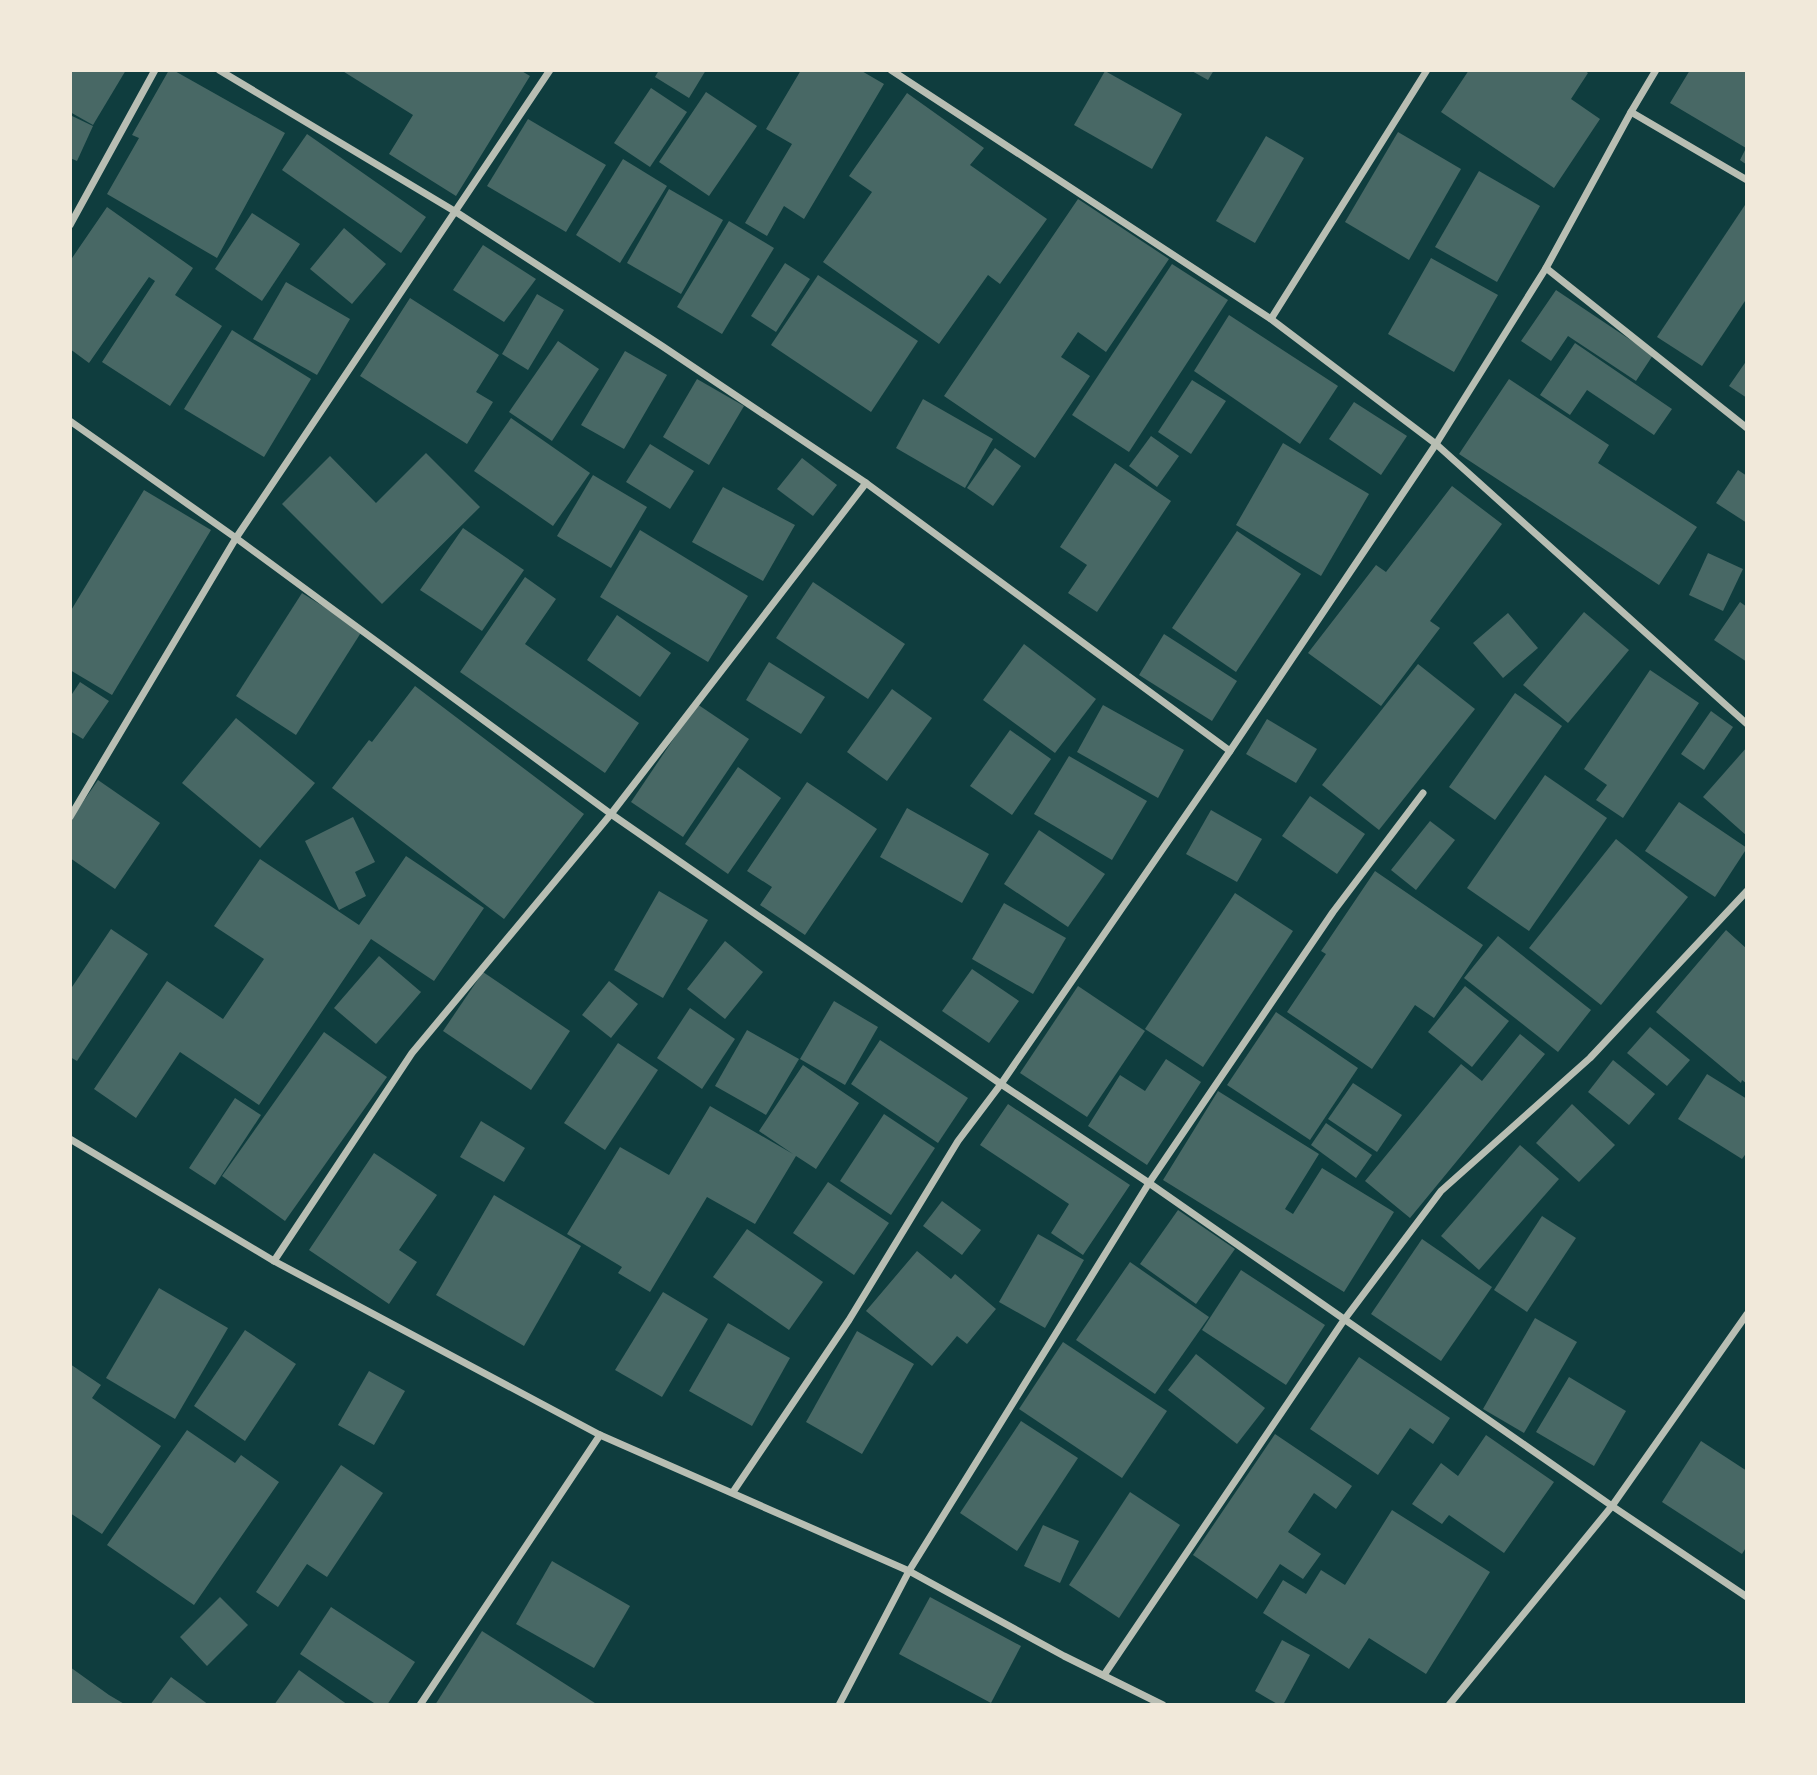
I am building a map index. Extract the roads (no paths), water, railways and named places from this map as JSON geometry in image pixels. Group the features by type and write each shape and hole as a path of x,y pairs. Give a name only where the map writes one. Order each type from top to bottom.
{"street":[{"path":"70,225 155,70"},
{"path":"219,70 456,212 866,483 1230,751"},
{"path":"70,817 236,538 550,70"},
{"path":"891,70 1271,319 1436,444 1747,724"},
{"path":"1271,319 1427,70"},
{"path":"733,1492 849,1320 958,1141 1001,1084 1230,751 1436,444 1546,268 1656,70"},
{"path":"1631,112 1747,180"},
{"path":"1546,268 1747,428"},
{"path":"70,421 236,538 611,814 1747,1597"},
{"path":"274,1261 412,1052 611,814 866,483"},
{"path":"839,1705 909,1571 1149,1183 1333,912 1423,793"},
{"path":"1104,1675 1344,1320 1441,1191 1590,1058 1747,891"},
{"path":"70,1139 274,1261 600,1435 909,1571 1064,1656 1163,1705"},
{"path":"1449,1705 1612,1506 1747,1314"},
{"path":"420,1705 600,1435"}]}
